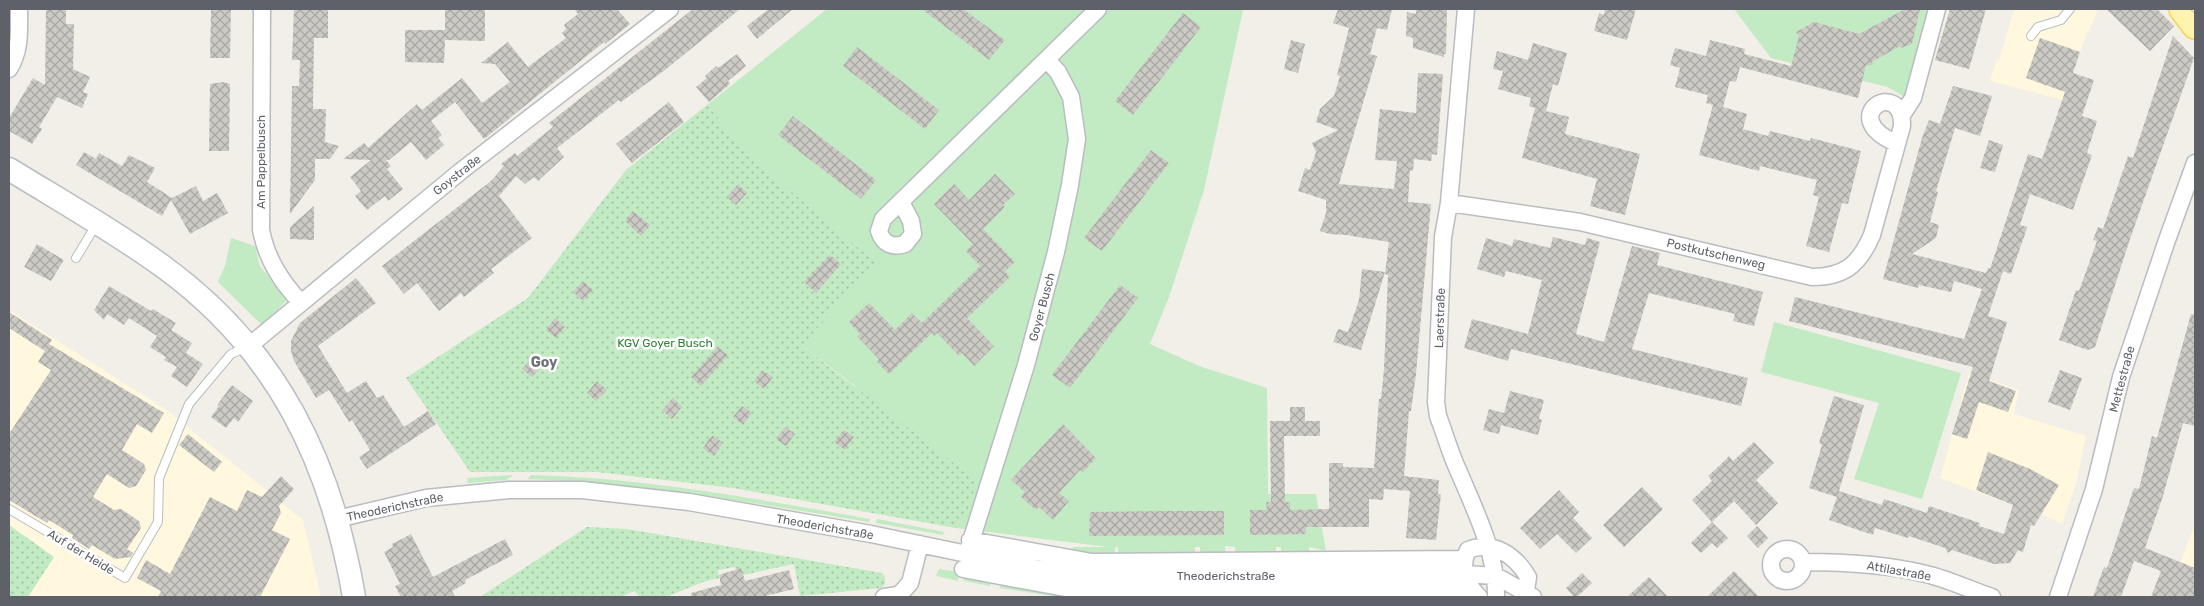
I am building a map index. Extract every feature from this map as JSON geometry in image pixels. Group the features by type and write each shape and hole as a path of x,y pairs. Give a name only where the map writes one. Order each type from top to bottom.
{"main road":[{"path":"2182,9 2195,26"},
{"path":"9,169 97,223 166,269 221,316 267,368 289,403 321,472 337,519 354,597"}],"street":[{"path":"9,69 16,55 19,42 19,9"},
{"name":"Am Pappelbusch","path":"262,9 261,230 264,248 273,266 282,282 301,303"},
{"name":"Goystraße","path":"249,346 461,171 670,9"},
{"path":"901,202 1098,9"},
{"name":"Laerstraße","path":"1466,9 1449,203 1443,237 1437,409 1487,547 1496,576 1496,597"},
{"name":"Postkutschenweg","path":"1449,203 1580,222 1812,277 1826,277 1838,274 1849,268 1866,249 1872,236 1902,126 1902,115 1913,98 1937,9"},
{"name":"Goyer Busch","path":"967,555 1026,365 1056,252 1070,185 1077,139 1073,106 1071,97 1058,72 1047,60"},
{"path":"1896,143 1880,136 1872,126 1871,112 1884,101 1891,102 1902,115"},
{"name":"Mettestraße","path":"2058,597 2094,489 2120,376 2195,163"},
{"name":"Theoderichstraße","path":"337,519 434,497 509,490 582,490 688,502 920,544 967,555 1065,588 1118,591 1315,583 1470,580 1496,576"},
{"path":"884,597 899,595 910,582 920,544"},
{"path":"1470,580 1468,550 1478,546 1487,547 1510,555 1518,563 1528,591"},
{"name":"Theoderichstraße","path":"967,555 1470,580"},
{"name":"Attilastraße","path":"1803,562 1842,562 1920,573 1992,597"},
{"path":"1496,576 1528,591"}],"lane":[{"path":"2031,36 2038,26 2061,20 2070,9"},
{"path":"2190,9 2195,14"},
{"path":"76,258 97,223"},
{"name":"Auf der Heide","path":"9,509 124,578 158,522 159,478 189,404 231,354 249,346"}],"shaded area":[{"path":"2014,9 2099,9 2086,36 2063,100 1990,81 1997,59 1999,60"},
{"path":"9,310 168,411 303,520 321,597 28,597 54,557 9,525"},
{"path":"1969,373 2019,390 2014,414 2086,436 2077,480 2062,524 2015,502 2012,505 1940,478"},
{"path":"2195,524 2195,597 2167,597"}],"green space":[{"path":"827,9 1243,10 1204,190 1169,297 1150,344 1199,366 1267,388 1268,494 1316,494 1326,551 1309,547 1309,553 1281,559 1281,547 1276,547 1275,559 1235,557 1235,547 1225,546 1226,558 1200,560 1200,547 1195,547 1195,560 1119,560 1118,547 1115,547 1114,560 1072,557 1073,547 1108,547 956,528 965,517 855,386 802,346 874,262 749,156 707,105"},
{"path":"1734,9 1932,9 1907,98 1887,87 1771,58"},
{"name":"KGV Goyer Busch","path":"707,105 749,156 875,262 802,346 977,481 965,518 956,528 733,488 597,472 470,472 406,378 528,298 626,170"},
{"path":"231,238 255,246 260,266 287,300 262,325 218,282 225,266"},
{"path":"1774,322 1961,373 1922,499 1854,479 1879,403 1761,372"},
{"path":"513,475 506,480 468,483 467,478"},
{"path":"531,475 617,480 659,485 743,497 870,519 869,522 742,501 657,490 528,479"},
{"path":"877,519 944,532 943,535 876,523"},
{"path":"9,525 54,557 28,597 9,597"},
{"path":"587,527 627,529 882,573 885,578 885,584 881,588 800,596 794,564 738,576 735,567 718,570 719,578 703,582 666,597 641,597 634,591 621,597 480,597"},
{"path":"939,569 959,572 958,581 936,576"},
{"path":"965,573 991,577 990,586 964,581"},
{"path":"999,579 1060,589 1060,597 1000,588"}],"building":[{"path":"46,9 66,9 66,24 74,24 73,69 90,77 83,92 88,94 82,108 57,97 39,127 42,129 32,144 9,131 9,118 33,78 45,85"},
{"path":"211,9 231,9 230,58 210,58"},
{"path":"294,9 328,9 328,38 314,38 313,109 326,109 325,142 339,146 330,159 315,159 315,180 290,214 292,86 299,86 300,60 292,60"},
{"path":"445,9 485,9 485,41 445,40 444,63 405,62 405,30 445,30"},
{"path":"574,9 617,9 630,24 605,44 604,42 484,139 455,102 431,121 442,135 438,138 444,145 426,160 411,142 389,160 386,160 391,166 387,169 403,189 388,201 385,196 367,210 355,196 361,191 350,177 371,160 343,159 364,143 368,148 417,104 422,110 462,78 482,103 510,82 495,64 481,63 508,42 528,67 566,38 562,33 566,29 564,25 578,14"},
{"path":"693,9 740,9 665,70 621,102 619,100 557,148 564,157 538,181 534,177 525,184 516,176 499,196 532,238 491,269 494,273 464,297 461,293 439,311 417,283 404,294 382,266 491,181 504,166 501,164 515,153 517,156 553,127 549,123"},
{"path":"769,9 793,9 757,39 747,26"},
{"path":"922,9 963,9 1005,40 989,60"},
{"path":"1338,9 1392,9 1387,30 1377,28 1370,54 1377,56 1339,184 1394,189 1397,161 1375,160 1380,109 1416,113 1418,73 1443,74 1437,155 1432,154 1431,161 1414,159 1413,171 1410,170 1408,202 1431,204 1416,374 1411,411 1409,411 1404,476 1439,480 1438,494 1441,494 1436,540 1406,538 1410,491 1384,489 1383,500 1369,499 1369,527 1306,527 1306,534 1250,535 1250,510 1267,510 1266,502 1271,502 1270,421 1290,421 1290,407 1305,407 1305,421 1320,421 1320,436 1284,436 1285,502 1290,502 1290,510 1329,509 1329,463 1343,463 1343,467 1374,468 1379,399 1381,399 1384,369 1388,275 1385,274 1389,242 1329,234 1320,231 1326,213 1326,200 1298,191 1305,168 1310,170 1316,152 1312,143 1338,130 1316,122 1320,109 1334,96 1340,76 1337,75 1349,28 1333,23"},
{"path":"1416,9 1447,9 1446,54 1444,54 1444,57 1413,48 1413,38 1406,36 1407,12 1416,14"},
{"path":"1605,9 1636,9 1627,40 1594,31 1599,13 1604,15"},
{"path":"1905,9 1920,9 1912,44 1901,48 1900,46 1872,62 1873,65 1866,65 1858,98 1740,67 1736,82 1730,81 1723,107 1747,114 1743,129 1768,136 1770,131 1810,141 1811,138 1861,151 1848,204 1842,203 1829,252 1806,246 1819,197 1813,195 1817,180 1760,166 1759,171 1699,155 1713,105 1706,103 1708,95 1675,87 1680,68 1670,65 1675,48 1706,56 1710,40 1745,49 1744,54 1791,66 1799,36 1796,32 1814,22 1859,34"},
{"path":"1950,9 1986,9 1969,69 1935,60"},
{"path":"2106,9 2157,9 2174,26 2150,51"},
{"path":"1183,13 1201,27 1133,115 1115,101"},
{"path":"2173,36 2194,58 2130,239 2095,347 2088,350 2059,340 2076,290 2079,291 2097,241 2093,240 2098,227 2103,229 2128,156 2133,158"},
{"path":"2040,38 2080,52 2073,73 2094,80 2082,116 2097,121 2087,153 2092,155 2073,210 2030,194 2020,225 2027,227 2026,231 2011,274 2003,271 1988,316 2007,322 1989,381 2016,391 2008,412 1979,402 1967,439 1952,434 1973,367 1789,321 1795,297 1964,339 1982,289 1954,281 1951,292 1919,285 1918,288 1883,279 1922,138 1929,120 1940,124 1953,86 1992,96 1980,136 1955,128 1936,191 1938,192 1930,222 1939,225 1936,238 1912,254 1986,273 1988,268 1990,269 2028,154 2042,159 2065,92 2026,78"},
{"path":"1291,40 1305,44 1298,73 1284,69"},
{"path":"1533,43 1567,53 1558,86 1553,84 1546,111 1569,117 1565,134 1640,154 1625,215 1590,206 1597,179 1522,158 1535,108 1529,106 1531,98 1498,89 1503,71 1493,69 1497,51 1528,60"},
{"path":"857,47 939,110 925,129 843,66"},
{"path":"737,54 746,66 728,81 730,84 709,102 696,87 707,78 705,76 716,66 718,68"},
{"path":"223,82 230,84 229,151 209,151 210,84"},
{"path":"669,102 684,122 632,163 616,144"},
{"path":"793,116 876,180 861,199 778,135"},
{"path":"1989,140 2003,145 1995,172 1980,168"},
{"path":"1151,150 1169,163 1102,251 1084,238"},
{"path":"84,152 96,159 99,153 122,166 129,155 155,168 147,182 172,198 196,186 203,201 217,193 228,213 190,234 171,200 162,216 76,165"},
{"path":"995,174 1015,194 983,229 1015,262 1005,271 1010,277 967,318 994,346 974,366 962,353 959,356 937,333 934,336 932,333 889,374 877,362 879,359 857,336 860,334 849,322 869,303 895,330 912,313 922,323 980,266 966,251 973,244 934,204 954,184 969,200"},
{"path":"738,184 747,193 736,205 727,197"},
{"path":"314,206 314,240 290,239 290,227"},
{"path":"633,211 650,225 641,236 625,221"},
{"path":"1553,237 1585,245 1587,238 1600,242 1576,334 1604,342 1632,246 1660,253 1657,265 1763,292 1754,326 1733,321 1735,314 1649,293 1632,349 1748,378 1741,406 1511,349 1508,361 1464,348 1472,319 1528,334 1542,280 1506,271 1504,277 1477,269 1486,238 1512,246 1514,239 1550,248"},
{"path":"37,244 64,260 51,281 24,267"},
{"path":"830,255 841,264 816,293 804,282"},
{"path":"1362,269 1385,272 1361,350 1333,342 1338,329 1348,332 1359,300"},
{"path":"356,278 376,303 318,346 347,393 366,381 377,398 383,395 404,427 428,411 436,424 367,469 359,457 370,450 352,420 349,422 329,390 316,398 294,361 291,351 291,341 300,323"},
{"path":"583,281 593,290 583,301 573,292"},
{"path":"1120,285 1138,298 1070,388 1052,375"},
{"path":"109,286 151,311 153,309 176,323 171,330 192,343 186,353 203,364 187,387 171,376 177,367 164,360 166,357 150,347 157,336 129,318 124,325 107,314 104,320 94,310"},
{"path":"9,312 52,340 49,344 164,413 152,433 137,424 122,450 144,464 146,470 136,486 129,488 107,474 93,497 114,510 121,509 139,521 141,528 127,549 133,553 131,557 115,559 92,545 89,549 72,538 73,535 49,520 47,523 9,500 9,434 51,370 38,362 45,351 9,328"},
{"path":"2191,314 2195,315 2195,426 2183,423 2163,496 2145,548 2195,568 2195,597 2151,597 2161,571 2134,561 2121,597 2093,597 2104,567 2107,568 2134,488 2139,489 2152,436 2157,438"},
{"path":"555,318 565,327 556,338 546,330"},
{"path":"718,347 728,355 701,386 691,377"},
{"path":"532,358 541,367 532,377 522,369"},
{"path":"762,370 773,377 764,389 754,381"},
{"path":"2060,370 2082,378 2070,410 2048,402"},
{"path":"597,381 607,390 596,401 587,393"},
{"path":"232,385 253,401 238,422 234,418 226,428 211,417 219,406 217,405"},
{"path":"1510,391 1544,400 1539,419 1542,420 1538,435 1501,425 1499,434 1483,430 1489,409 1504,413"},
{"path":"1834,396 1864,405 1839,491 1882,505 1884,499 1927,513 1929,506 1980,523 1979,526 2004,534 2013,505 1976,490 1988,452 2030,469 2059,485 2034,526 2031,525 2023,552 2018,550 2010,563 1994,564 1952,550 1948,553 1945,548 1909,536 1908,538 1875,528 1873,535 1829,520 1837,497 1809,488 1822,445 1819,443"},
{"path":"673,398 682,407 672,419 662,410"},
{"path":"742,406 752,413 743,425 733,417"},
{"path":"1063,424 1096,458 1083,472 1080,470 1059,493 1069,501 1053,520 1039,507 1036,510 1021,497 1025,492 1011,480"},
{"path":"785,427 795,434 786,446 776,439"},
{"path":"844,430 854,437 845,450 834,442"},
{"path":"188,434 222,462 214,472 179,445"},
{"path":"712,435 723,443 714,456 703,448"},
{"path":"1754,442 1774,463 1756,480 1778,503 1756,525 1734,501 1712,522 1692,500 1712,481 1708,476 1729,456 1733,461"},
{"path":"281,476 294,489 279,506 281,513 272,530 290,539 260,597 158,597 161,591 137,578 146,560 170,574 210,497 237,511 247,490 262,497"},
{"path":"1642,487 1663,509 1624,547 1603,525"},
{"path":"1559,490 1579,512 1573,518 1592,538 1576,553 1557,534 1540,549 1520,528"},
{"path":"1224,511 1224,535 1089,536 1090,512"},
{"path":"1712,522 1728,538 1717,548 1712,543 1701,553 1691,543"},
{"path":"1757,526 1768,538 1758,548 1747,536"},
{"path":"411,534 433,577 505,539 513,555 465,580 466,583 452,591 455,597 401,597 395,586 400,584 384,552 393,547 392,544"},
{"path":"741,568 745,581 789,570 794,589 761,597 691,597 691,593 721,585 719,575"},
{"path":"1734,571 1759,597 1707,597"},
{"path":"1582,573 1592,583 1577,597 1574,597 1566,588"},
{"path":"1649,577 1668,597 1627,597"}],"tram line":[{"path":"2190,9 2195,14"}],"district":[{"name":"Goy","path":"544,362"}]}
